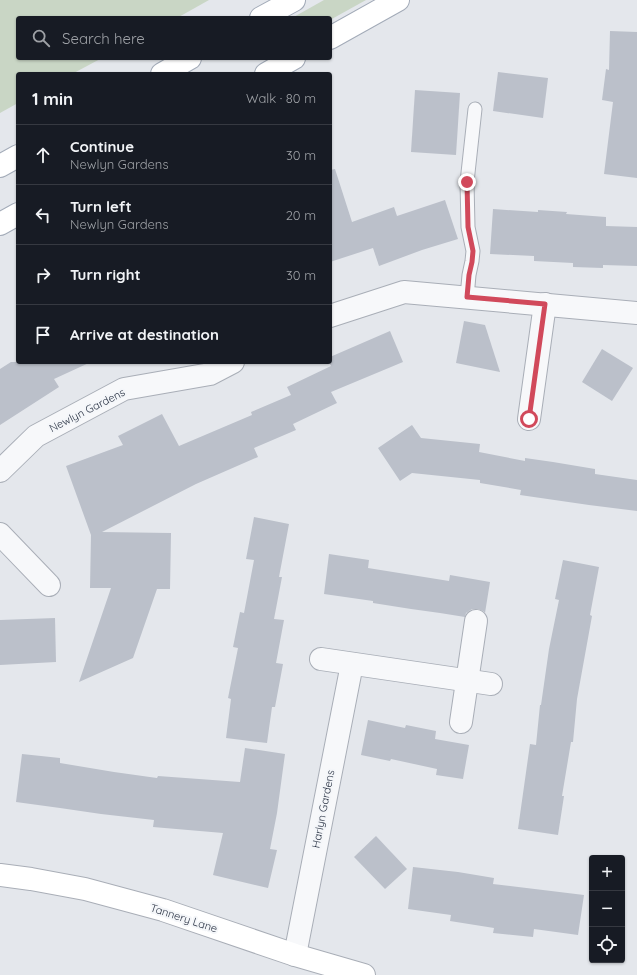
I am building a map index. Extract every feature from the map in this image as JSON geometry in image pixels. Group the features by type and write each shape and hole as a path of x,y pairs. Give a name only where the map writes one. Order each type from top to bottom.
{"street":[{"path":"265,16 294,0"},
{"path":"332,37 398,0"},
{"path":"166,72 186,60"},
{"path":"270,72 290,60"},
{"path":"0,166 16,157"},
{"path":"0,224 16,215"},
{"path":"332,315 404,292 637,313"},
{"path":"529,419 545,304"},
{"name":"Newlyn Gardens","path":"0,471 36,436 124,389 210,374 229,364"},
{"path":"0,534 48,585"},
{"path":"461,722 476,621"},
{"path":"321,659 491,684"},
{"name":"Harlyn Gardens","path":"294,955 352,664"},
{"name":"Tannery Lane","path":"0,875 32,879 85,889 163,910 294,955 364,975"}],"lane":[{"path":"467,297 473,251 468,227 467,182 475,109"}],"green space":[{"path":"0,0 209,0 181,16 16,16 16,60 98,60 76,72 16,72 16,104 0,113"},
{"path":"324,0 366,0 332,19 332,16 296,16"}],"building":[{"path":"610,31 637,32 637,178 604,174 613,102 602,100 606,69 609,70"},
{"path":"498,72 548,78 543,118 493,111"},
{"path":"415,90 460,93 456,155 411,152"},
{"path":"335,169 352,222 394,207 397,216 445,200 458,239 422,250 379,266 373,248 332,261 332,170"},
{"path":"493,209 567,212 566,214 606,217 606,226 637,227 637,266 603,265 603,268 573,267 573,263 534,261 534,256 490,254"},
{"path":"464,321 485,325 500,372 456,363"},
{"path":"390,331 403,362 331,392 337,403 293,424 296,430 254,448 258,457 196,484 102,532 171,533 170,589 157,589 133,658 79,682 111,588 90,588 91,535 66,466 123,445 118,436 162,414 179,446 252,415 251,412 291,395 287,387 331,366 332,356"},
{"path":"602,349 633,368 612,401 582,382"},
{"path":"11,362 16,362 16,364 87,364 54,379 59,387 0,425 0,369"},
{"path":"412,425 421,438 480,444 479,452 525,461 525,458 595,469 595,474 637,480 637,511 520,495 521,490 480,483 480,480 412,473 400,481 378,448"},
{"path":"254,517 289,524 279,577 282,577 274,619 284,620 276,663 283,664 275,707 272,707 267,743 226,738 231,699 228,698 238,648 233,647 240,612 244,613 254,560 246,559"},
{"path":"329,554 369,560 368,568 449,581 450,575 490,582 485,613 478,609 472,609 466,613 465,617 324,594"},
{"path":"563,560 599,567 577,699 573,742 571,742 562,796 564,796 558,835 518,829 530,744 536,745 540,705 559,600 555,599"},
{"path":"55,618 56,662 0,665 0,620"},
{"path":"368,720 405,728 406,725 436,731 435,739 469,745 463,779 436,775 437,769 391,759 390,761 361,755"},
{"path":"245,748 285,754 277,813 270,849 277,850 268,888 213,875 223,833 153,827 154,820 16,802 22,754 60,758 60,763 157,778 158,776 240,782"},
{"path":"376,836 407,869 385,889 354,857"},
{"path":"413,867 494,878 493,884 584,895 578,935 534,929 533,937 493,933 494,928 450,921 451,915 408,909"}],"route":[{"path":"467,182 468,227 473,251 467,297 545,304 529,419"}]}
